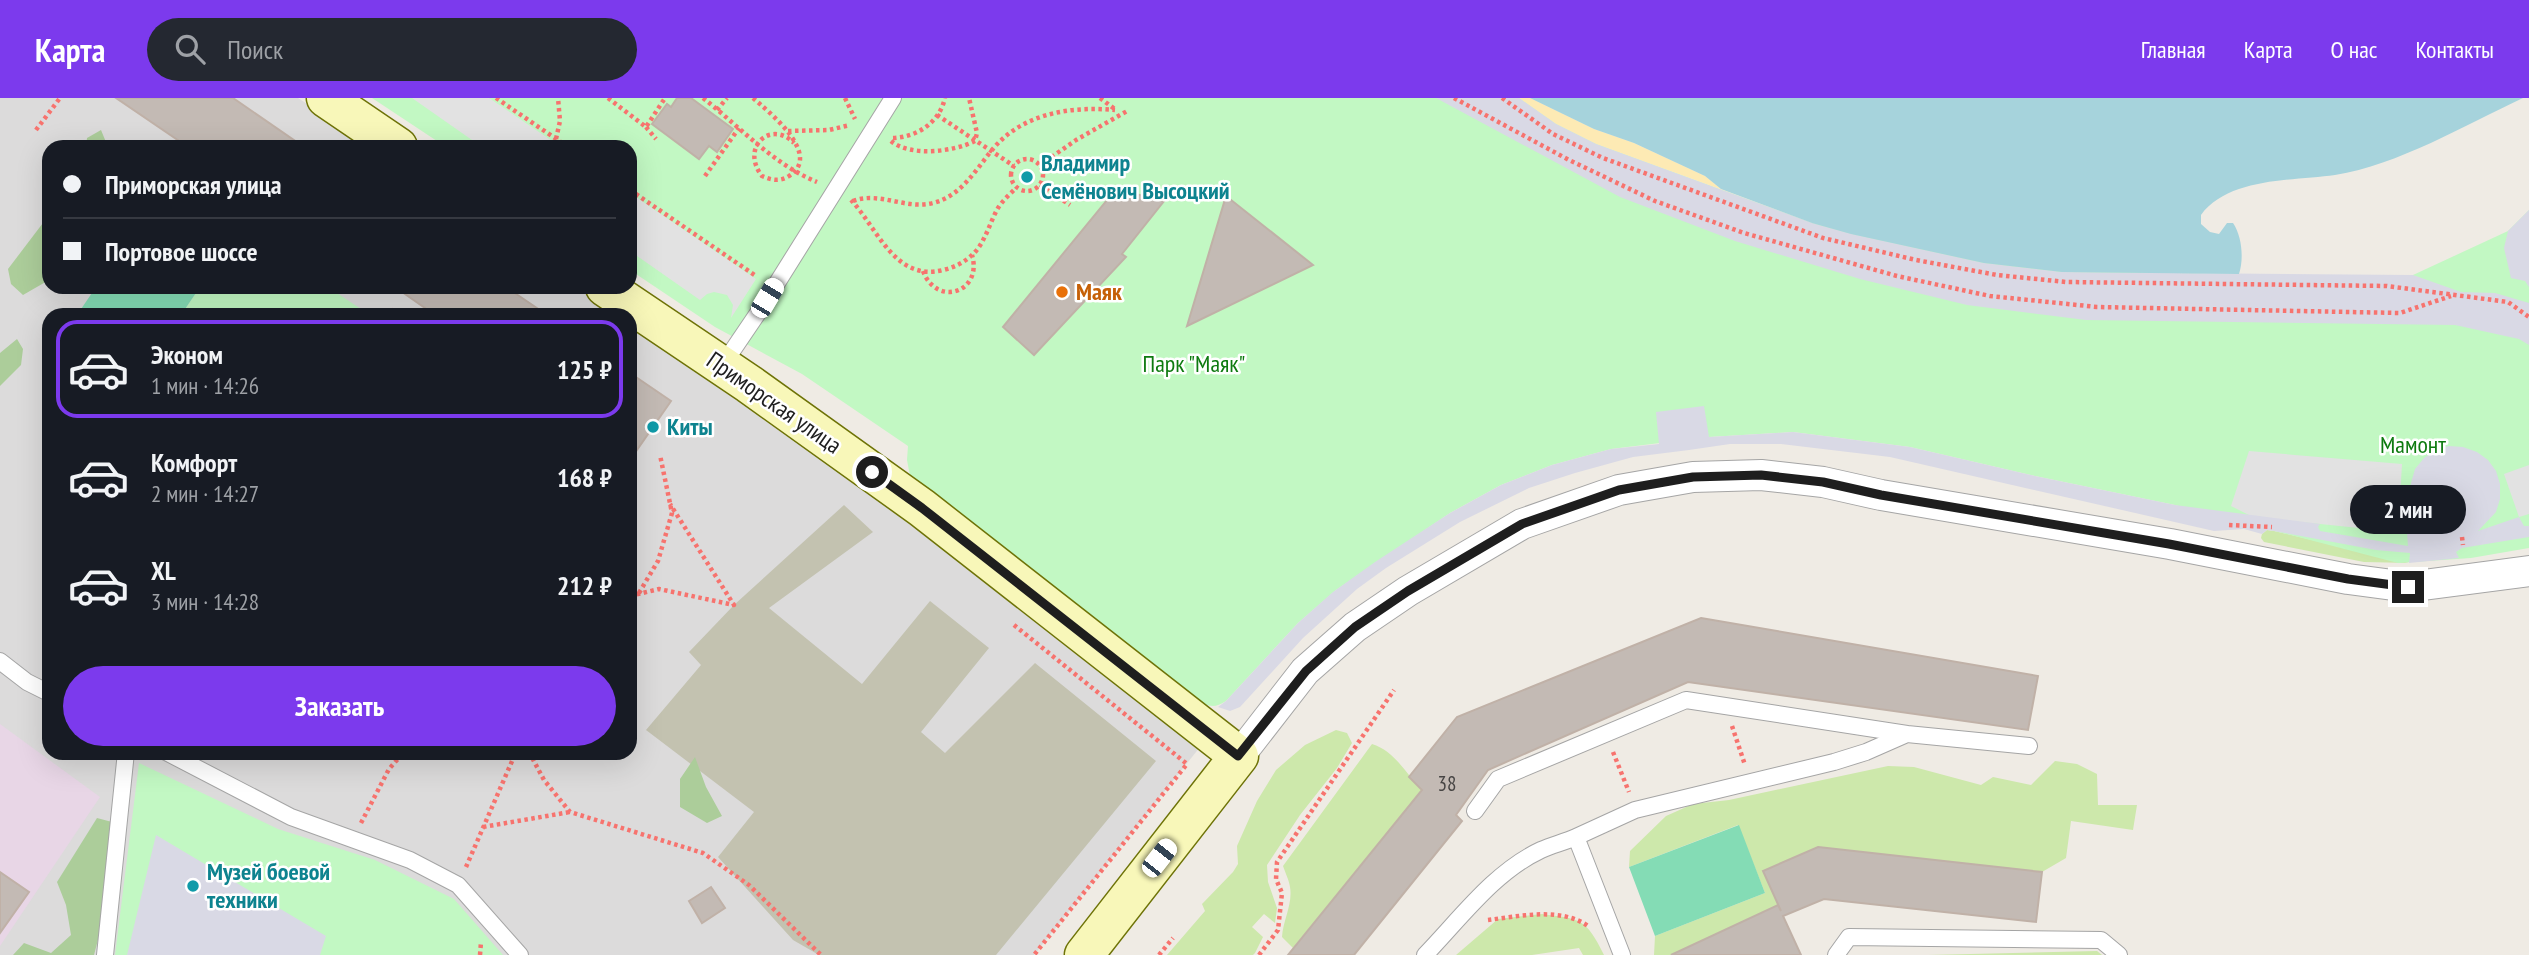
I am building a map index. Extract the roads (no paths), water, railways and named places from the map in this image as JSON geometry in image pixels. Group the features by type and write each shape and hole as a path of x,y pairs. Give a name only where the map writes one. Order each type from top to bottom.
{"street":[{"path":"326,98 388,140"},
{"name":"Приморская улица","path":"615,294 636,308"},
{"name":"Приморская улица","path":"637,309 922,508 1238,756"},
{"path":"1084,955 1306,671 1366,619 1522,524 1619,490 1693,477 1761,475 1823,482 1881,495 2169,544 2348,579 2408,587 2529,571"}],"lane":[{"path":"722,366 894,98"},
{"path":"0,662 42,690"},
{"path":"1475,811 1498,779 1686,700 1907,734 2029,746"},
{"path":"1425,955 1487,889 1540,850 1635,810 1750,780 1834,762 1866,752 1907,734"},
{"path":"105,955 125,760"},
{"path":"181,760 291,817 410,860 458,885 520,955"},
{"path":"1576,837 1620,951"},
{"path":"1836,955 1849,937 2101,940 2119,955"}],"water":[{"path":"1530,98 2523,98 2383,163 2335,175 2245,187 2213,203 2201,215 2201,224 2210,232 2219,234 2227,223 2233,223 2241,248 2239,274 2062,272 1984,263 1851,234 1812,223 1721,189 1705,176 1634,143 1594,129"}],"place":[{"name":"Владимир Семёнович Высоцкий","path":"1027,177"},
{"name":"Маяк","path":"1062,292"},
{"name":"Киты","path":"653,427"},
{"name":"Музей боевой техники","path":"193,886"}],"park label":[{"name":"Парк \"Маяк\"","path":"1194,364"},
{"name":"Мамонт","path":"2413,445"}]}
